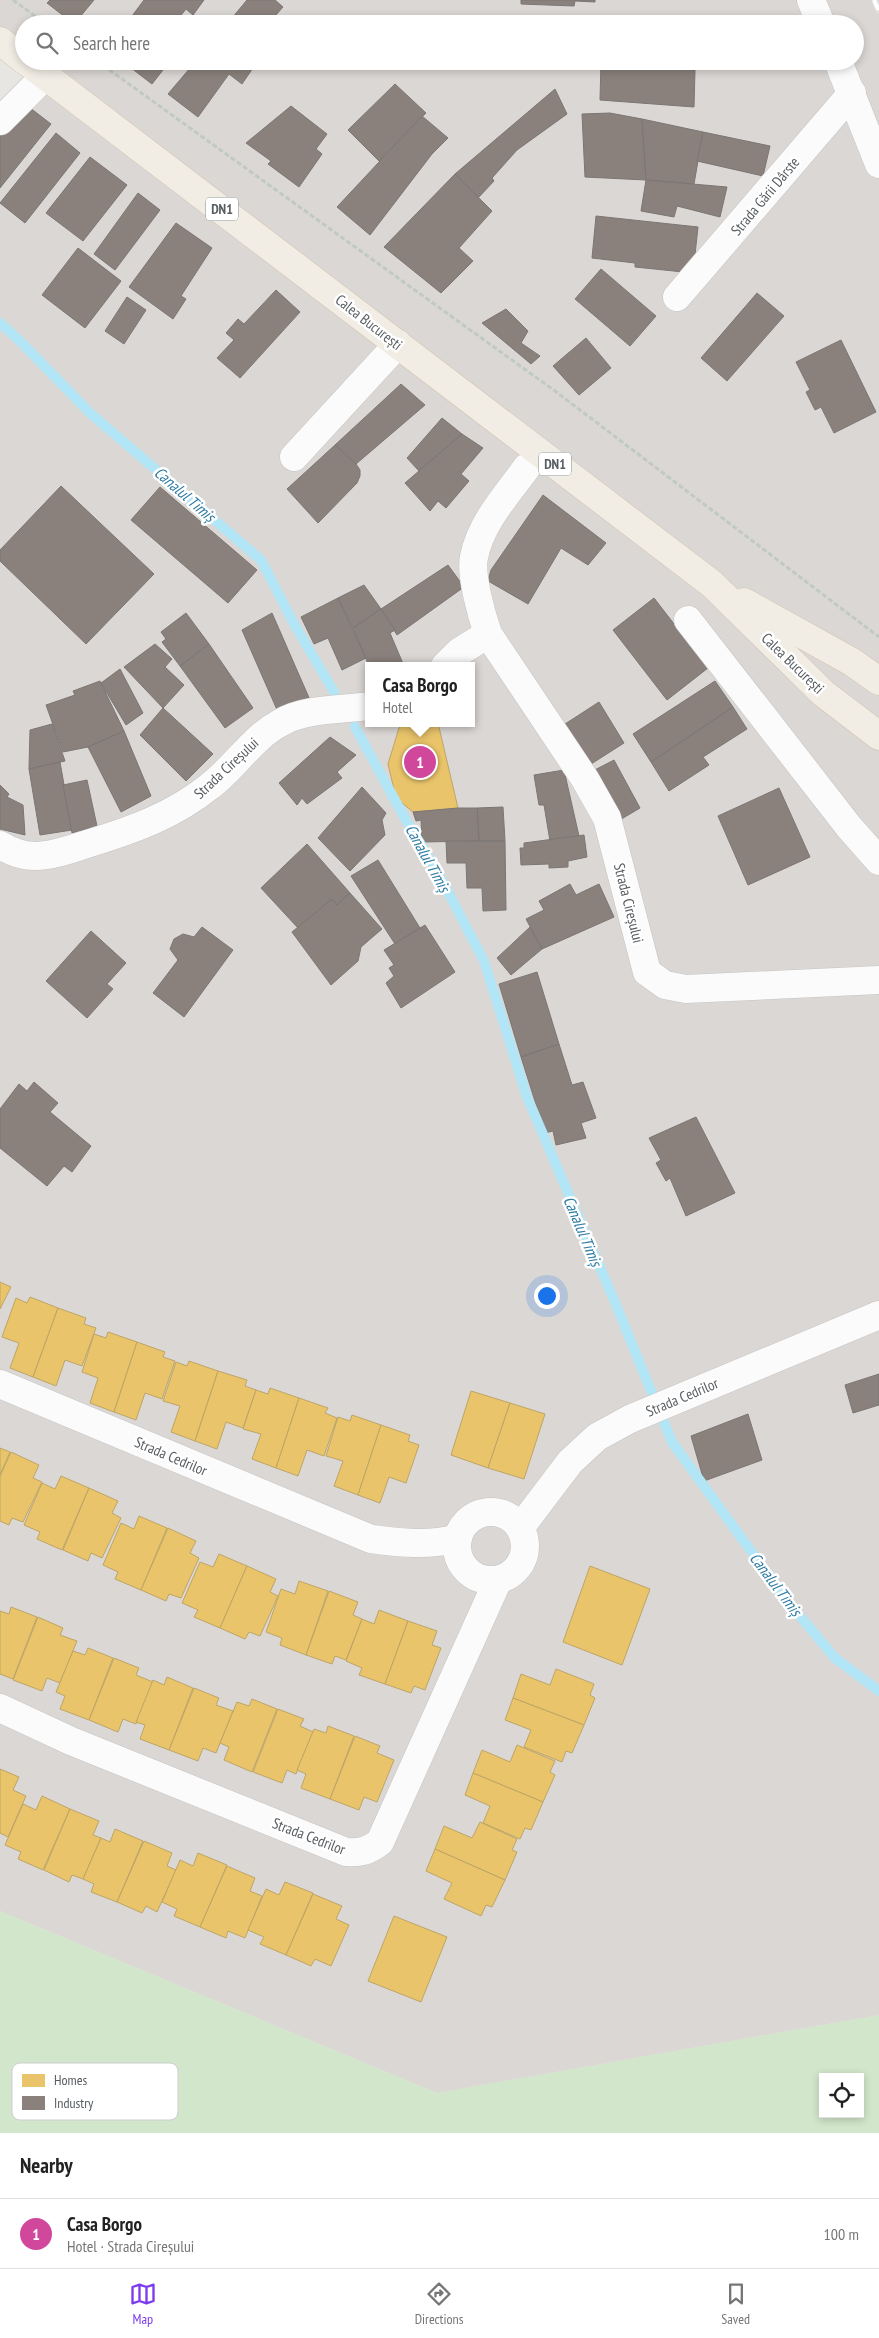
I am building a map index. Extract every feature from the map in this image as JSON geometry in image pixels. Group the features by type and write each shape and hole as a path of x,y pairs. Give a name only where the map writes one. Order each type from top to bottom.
{"main road":[{"name":"Calea București","path":"0,41 15,53"},
{"name":"Calea București","path":"36,70 712,584 823,693 879,736"},
{"name":"Calea București","path":"712,584 852,662 879,681"}],"street":[{"path":"811,0 817,15"},
{"path":"0,121 29,70"},
{"path":"842,70 879,164"},
{"name":"Strada Gării Dârste","path":"677,297 852,93"},
{"path":"294,457 398,344"},
{"name":"Strada Cireșului","path":"527,467 488,519 474,558 478,596 488,634 586,779 607,818 647,972 665,985 686,990 879,980"},
{"path":"688,620 837,812 879,861"},
{"path":"449,662 459,652 488,634"},
{"name":"Strada Cireșului","path":"4,856 37,856 62,851 138,827 178,810 211,786 262,735 281,722 306,714 365,707"},
{"name":"Strada Cedrilor","path":"520,1528 570,1462 598,1437 630,1419 808,1343 879,1315"},
{"name":"Strada Cedrilor","path":"0,1384 371,1539 422,1544 440,1543 458,1538"},
{"path":"492,1512 512,1519 520,1528 526,1549 523,1560 516,1569 498,1580 486,1580 476,1576 460,1560 458,1538 463,1528 471,1519 481,1514 492,1512"},
{"name":"Strada Cedrilor","path":"0,1708 71,1741 346,1852 364,1851 380,1842 399,1795 498,1580"}],"path":[{"path":"14,0 34,15"},
{"path":"110,70 554,391 879,637"}],"shaded area":[{"path":"0,0 879,0 879,2015 437,2093 0,1911 0,100 24,76 17,70 864,70 864,15 15,15 15,68 0,55"}],"green space":[{"path":"0,1911 437,2093 879,2015 879,2133 0,2133"}],"building: Homes":[{"path":"439,727 458,808 413,812 396,798 388,764 399,728"},
{"path":"0,1282 11,1287 0,1309"},
{"path":"30,1297 58,1308 33,1377 10,1368 19,1343 2,1337 16,1298 27,1303"},
{"path":"58,1308 86,1318 84,1324 96,1328 82,1366 65,1360 56,1386 33,1377"},
{"path":"108,1332 137,1342 114,1412 90,1403 98,1378 82,1372 94,1334 106,1338"},
{"path":"137,1342 165,1352 163,1357 175,1361 162,1399 145,1393 136,1420 114,1412"},
{"path":"189,1361 218,1371 195,1441 171,1432 180,1406 163,1401 176,1362 187,1366"},
{"path":"218,1371 247,1380 245,1386 256,1390 243,1428 226,1422 217,1449 195,1441"},
{"path":"270,1388 299,1398 276,1468 252,1459 261,1434 243,1429 256,1390 268,1394"},
{"path":"471,1391 510,1403 488,1468 451,1455"},
{"path":"299,1398 328,1408 325,1413 337,1418 324,1456 307,1450 298,1476 276,1468"},
{"path":"510,1403 545,1414 524,1479 488,1468"},
{"path":"352,1415 381,1425 358,1495 334,1486 343,1461 326,1456 338,1417 350,1421"},
{"path":"381,1425 410,1435 408,1441 419,1445 406,1483 389,1477 380,1503 358,1495"},
{"path":"0,1448 10,1452 0,1475"},
{"path":"11,1452 39,1465 33,1478 42,1482 23,1522 12,1518 9,1525 0,1521 0,1476"},
{"path":"61,1476 89,1488 62,1550 37,1539 40,1532 24,1525 42,1483 55,1489"},
{"path":"89,1488 118,1501 112,1513 121,1518 102,1558 91,1553 88,1561 63,1550"},
{"path":"139,1516 167,1528 141,1590 115,1579 118,1572 103,1565 121,1523 134,1529"},
{"path":"168,1528 196,1541 190,1553 199,1558 181,1598 169,1594 166,1601 141,1590"},
{"path":"219,1554 247,1566 220,1628 194,1617 198,1610 182,1603 200,1562 213,1567"},
{"path":"247,1566 276,1579 270,1592 278,1596 260,1636 249,1632 245,1639 220,1628"},
{"path":"590,1566 650,1589 622,1665 563,1642"},
{"path":"299,1581 328,1591 306,1655 280,1645 282,1638 266,1632 281,1589 295,1594"},
{"path":"329,1591 358,1602 353,1615 362,1619 346,1660 335,1656 332,1664 306,1655"},
{"path":"11,1607 37,1617 13,1679 0,1674 0,1611 9,1614"},
{"path":"379,1610 408,1621 385,1684 359,1675 362,1668 346,1661 362,1619 374,1624"},
{"path":"38,1617 63,1628 60,1635 77,1641 60,1683 47,1678 42,1691 13,1680"},
{"path":"408,1621 437,1631 432,1645 441,1648 425,1690 414,1686 411,1693 385,1684"},
{"path":"88,1648 113,1658 89,1720 60,1709 65,1696 56,1692 73,1651 85,1655"},
{"path":"114,1658 139,1668 136,1675 153,1682 136,1724 123,1719 118,1732 89,1720"},
{"path":"556,1669 594,1684 590,1695 595,1698 584,1725 513,1698 521,1674 550,1685"},
{"path":"167,1677 193,1688 169,1750 140,1739 145,1725 136,1722 153,1680 164,1685"},
{"path":"194,1688 219,1698 216,1705 233,1711 216,1753 203,1748 198,1761 169,1750"},
{"path":"513,1698 584,1725 572,1753 566,1751 562,1762 524,1747 531,1730 505,1720"},
{"path":"252,1699 277,1709 252,1772 224,1760 229,1747 220,1743 237,1702 249,1706"},
{"path":"278,1709 304,1719 300,1726 313,1732 296,1774 287,1770 282,1783 253,1772"},
{"path":"328,1726 354,1736 330,1799 301,1788 306,1774 297,1770 314,1729 326,1733"},
{"path":"355,1736 380,1746 377,1753 394,1760 377,1802 364,1797 359,1810 330,1799"},
{"path":"517,1745 555,1761 550,1772 555,1775 543,1802 473,1773 482,1750 510,1762"},
{"path":"0,1769 19,1777 13,1790 26,1796 8,1837 0,1833"},
{"path":"473,1773 543,1802 531,1830 525,1828 520,1839 483,1823 490,1806 465,1795"},
{"path":"42,1796 70,1809 43,1870 18,1859 21,1852 5,1845 23,1804 36,1810"},
{"path":"70,1809 99,1821 93,1835 101,1838 83,1879 72,1875 69,1882 44,1870"},
{"path":"480,1822 517,1839 512,1850 517,1852 505,1880 435,1849 444,1826 472,1838"},
{"path":"115,1829 143,1841 117,1902 91,1892 94,1884 83,1879 101,1838 110,1842"},
{"path":"144,1841 172,1853 167,1866 176,1870 157,1912 146,1906 142,1913 117,1902"},
{"path":"435,1849 505,1880 492,1907 486,1905 481,1916 444,1899 452,1883 426,1871"},
{"path":"198,1853 227,1865 200,1927 174,1916 177,1909 162,1902 180,1860 193,1866"},
{"path":"227,1866 255,1878 250,1891 262,1896 245,1938 228,1931 226,1938 200,1927"},
{"path":"285,1882 313,1893 286,1955 260,1944 264,1937 248,1930 266,1889 279,1895"},
{"path":"313,1894 342,1906 336,1919 349,1925 331,1966 315,1959 311,1966 286,1955"},
{"path":"394,1916 447,1937 421,2002 368,1981"}],"building: Industry":[{"path":"50,0 94,0 82,15 62,15 47,3"},
{"path":"144,0 204,0 193,15 186,9 181,15 133,15"},
{"path":"247,0 275,0 283,7 276,15 234,15"},
{"path":"521,0 595,0 595,2 575,1 574,6 521,4"},
{"path":"134,70 163,70 152,84"},
{"path":"188,70 252,70 242,84 229,74 198,117 168,94"},
{"path":"601,70 695,70 694,107 600,100"},
{"path":"395,84 426,113 379,161 348,130"},
{"path":"555,89 567,114 517,150 492,178 494,181 478,198 455,174"},
{"path":"25,104 51,124 0,188 0,136"},
{"path":"291,106 327,134 316,149 322,154 299,187 268,164 271,161 246,143"},
{"path":"610,113 642,119 646,180 585,177 582,114"},
{"path":"422,116 448,138 432,154 370,235 337,207"},
{"path":"642,119 703,132 694,184 646,180"},
{"path":"703,132 770,146 763,176 697,161"},
{"path":"56,133 80,153 25,223 0,203"},
{"path":"90,157 127,185 83,241 46,213"},
{"path":"455,174 492,211 459,248 473,261 441,293 384,247"},
{"path":"646,180 727,187 720,217 677,206 674,217 641,211"},
{"path":"138,193 160,210 115,270 94,254"},
{"path":"596,216 698,227 693,273 635,267 635,263 592,258"},
{"path":"176,223 212,248 181,296 186,299 173,319 129,287"},
{"path":"78,248 121,281 85,328 42,295"},
{"path":"601,269 656,316 630,346 575,299"},
{"path":"276,290 300,312 240,378 217,358 234,340 226,333 238,319 244,324"},
{"path":"757,293 784,316 727,381 701,358"},
{"path":"127,297 146,310 124,344 105,331"},
{"path":"506,309 528,331 521,343 540,356 531,364 482,323"},
{"path":"586,338 611,368 579,395 553,366"},
{"path":"841,340 876,412 834,433 821,407 815,410 806,392 810,390 796,362"},
{"path":"401,384 425,405 356,464 335,445"},
{"path":"442,418 462,434 419,471 407,458"},
{"path":"462,434 483,448 461,474 469,481 446,508 438,501 430,511 405,483"},
{"path":"335,445 356,464 360,470 360,476 357,483 318,523 287,489"},
{"path":"61,486 154,574 86,644 0,561 0,550"},
{"path":"160,487 257,570 228,603 131,520"},
{"path":"543,495 606,543 588,565 561,548 528,604 488,581 491,570"},
{"path":"448,565 464,587 397,635 381,609"},
{"path":"364,585 381,609 353,628 338,598"},
{"path":"338,598 366,658 342,670 328,638 314,644 301,617"},
{"path":"654,598 708,668 667,700 613,630"},
{"path":"381,609 395,630 390,633 402,662 367,662 353,628"},
{"path":"186,613 209,644 180,666 162,642 166,639 161,632"},
{"path":"272,613 310,700 278,712 242,630"},
{"path":"155,644 172,659 165,667 184,685 163,708 124,667"},
{"path":"209,644 253,708 225,728 180,666"},
{"path":"120,669 143,713 126,725 101,683"},
{"path":"100,681 124,731 88,747 63,752 46,705 75,695 73,691"},
{"path":"715,681 733,707 651,762 633,734"},
{"path":"599,702 624,743 588,766 562,726"},
{"path":"733,707 747,729 703,757 709,765 669,791 651,762"},
{"path":"163,708 213,754 186,781 140,735"},
{"path":"52,724 65,761 29,769 30,730"},
{"path":"124,731 151,796 121,812 88,747"},
{"path":"330,737 356,755 337,772 342,778 307,804 302,798 297,805 279,783"},
{"path":"614,760 640,808 618,821 591,772"},
{"path":"60,762 72,830 40,835 29,769"},
{"path":"564,770 579,836 550,841 544,805 539,805 534,775"},
{"path":"87,780 97,826 72,833 63,785"},
{"path":"0,785 9,794 7,797 23,805 25,835 0,829"},
{"path":"362,787 386,813 382,820 385,835 350,871 318,838"},
{"path":"779,788 810,857 748,885 718,816"},
{"path":"503,807 505,841 479,841 477,808"},
{"path":"477,808 479,841 422,842 421,820 416,821 413,812"},
{"path":"584,835 587,857 568,861 568,867 549,868 549,864 521,865 520,848 524,848 524,843"},
{"path":"446,841 505,841 506,910 483,911 482,888 467,888 466,863 447,863"},
{"path":"307,844 350,893 337,905 332,899 298,928 261,888"},
{"path":"378,860 420,928 395,944 351,876"},
{"path":"570,884 576,895 599,884 614,917 542,949 526,919 544,910 539,901"},
{"path":"350,893 382,929 361,947 358,961 331,985 292,932 332,899 337,905"},
{"path":"425,925 455,972 401,1008 386,983 394,976 389,968 394,965 384,950"},
{"path":"202,927 233,950 184,1017 153,993 178,960 170,949 174,939 183,934 194,937"},
{"path":"530,927 542,949 511,975 497,958"},
{"path":"91,931 126,963 107,984 113,989 87,1018 46,981"},
{"path":"537,972 559,1044 521,1057 499,984"},
{"path":"559,1044 572,1085 583,1082 596,1118 581,1123 586,1138 556,1145 553,1131 545,1133 521,1057"},
{"path":"34,1082 58,1103 50,1112 91,1146 72,1172 64,1166 47,1186 0,1148 0,1109 19,1084 27,1091"},
{"path":"696,1117 735,1193 686,1216 670,1178 666,1181 656,1163 661,1160 649,1138"},
{"path":"879,1374 879,1405 853,1413 845,1385"},
{"path":"748,1414 762,1460 704,1481 691,1436"}],"waterway":[{"name":"Canalul Timiș","path":"0,323 90,413 261,560 293,622 334,692"},
{"name":"Canalul Timiș","path":"355,727 407,822 436,869 484,961 527,1097 614,1300 672,1442 788,1602 835,1658 879,1691"}],"railway":[{"path":"874,0 879,11"}],"place":[{"name":"Casa Borgo","path":"420,762"}]}
